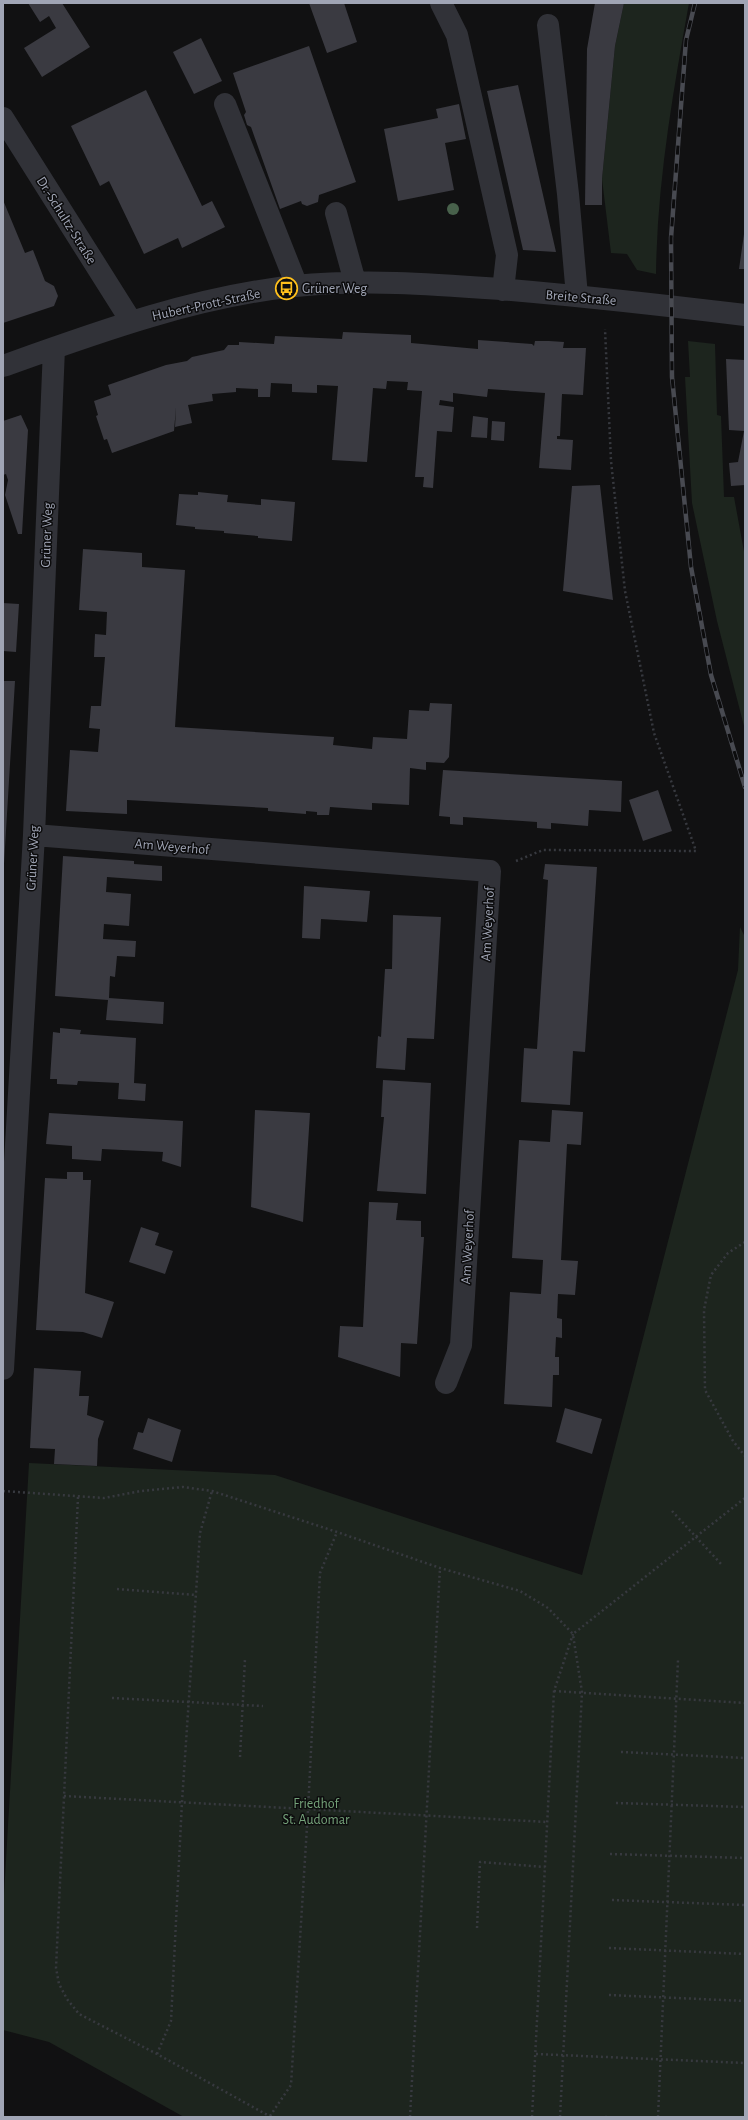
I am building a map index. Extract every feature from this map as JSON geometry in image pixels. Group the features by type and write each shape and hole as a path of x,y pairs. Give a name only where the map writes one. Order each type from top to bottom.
{"street":[{"path":"441,3 458,35 507,255 503,290"},
{"path":"548,24 556,104 568,194 577,296"},
{"path":"225,104 297,286"},
{"name":"Dr.-Schultz-Straße","path":"3,118 131,321"},
{"path":"336,213 355,282"},
{"name":"Hubert-Prott-Straße","path":"3,366 131,321 210,301 297,286 355,282 417,283"},
{"name":"Breite Straße","path":"417,283 604,298 745,315"},
{"name":"Grüner Weg","path":"3,1369 34,835 54,348"},
{"name":"Am Weyerhof","path":"34,835 490,871 461,1344 446,1382"}],"path":[{"path":"490,871 543,850 696,851 654,733 625,591 611,461 604,298"},
{"path":"745,1242 728,1253 711,1276 704,1310 705,1390 733,1441 745,1456"},
{"path":"3,1491 104,1498 141,1491 184,1487 212,1491 440,1568 520,1591 548,1608 573,1634 582,1692 560,2117"},
{"path":"157,2054 171,2021 182,1802 200,1534 212,1491"},
{"path":"78,1497 56,1968 59,1984 67,1999 79,2014 157,2054 270,2117 291,2085 308,1810 320,1573 337,1532"},
{"path":"532,2117 554,1691 573,1634 745,1498"},
{"path":"672,1511 722,1564"},
{"path":"410,2117 440,1568"},
{"path":"117,1589 196,1595"},
{"path":"240,1757 245,1659"},
{"path":"658,2117 678,1660"},
{"path":"554,1691 676,1700 745,1703"},
{"path":"112,1698 263,1706"},
{"path":"621,1752 745,1758"},
{"path":"64,1796 547,1822"},
{"path":"616,1803 745,1807"},
{"path":"610,1854 745,1858"},
{"path":"477,1928 480,1862 545,1867"},
{"path":"612,1900 745,1905"},
{"path":"609,1948 745,1954"},
{"path":"609,1994 745,2001"},
{"path":"536,2054 745,2063"}],"green space":[{"path":"624,3 689,3 667,138 659,206 656,274 637,270 627,254 611,253 602,179 615,46"},
{"path":"688,341 715,344 717,415 721,416 724,497 734,497 745,557 745,730 717,621 692,503 685,377 690,377"},
{"name":"Friedhof St. Audomar","path":"740,927 745,937 745,2117 184,2117 49,2042 3,2030 3,1912 29,1463 275,1475 582,1575 738,970"}],"building":[{"path":"28,3 62,3 90,47 42,77 24,48 56,28 49,16 40,22"},
{"path":"309,3 344,3 357,42 327,53"},
{"path":"595,3 624,3 615,46 602,179 602,205 585,205 587,49"},
{"path":"201,38 222,81 194,94 173,52"},
{"path":"309,46 356,182 319,195 318,202 307,206 302,204 301,201 280,209 251,127 247,125 244,115 246,112 233,73"},
{"path":"518,85 556,252 523,250 487,91"},
{"path":"146,90 202,206 212,201 225,227 182,248 178,238 144,254 109,181 100,186 71,126"},
{"path":"459,104 466,139 445,143 454,190 398,201 384,129 438,118 436,109"},
{"path":"3,200 25,253 33,250 45,281 54,286 58,296 54,306 3,323"},
{"path":"744,234 745,269 739,269"},
{"path":"343,332 411,335 411,343 478,349 478,340 532,344 534,346 535,341 564,342 563,348 586,348 583,395 562,394 560,436 557,436 557,439 573,440 571,470 539,468 545,393 488,389 487,397 453,393 453,402 440,400 439,405 454,407 452,432 437,431 433,488 423,487 424,477 415,477 422,391 407,390 408,382 387,381 386,389 373,388 367,462 332,460 338,386 317,385 317,393 292,392 292,384 271,383 270,397 258,397 258,389 236,388 236,392 212,394 213,401 188,405 192,423 175,427 176,407 174,431 112,453 107,439 104,440 96,416 98,415 94,401 111,395 108,385 166,365 187,361 192,357 224,350 228,345 239,345 239,342 274,344 275,336 342,339"},
{"path":"726,359 745,360 745,485 731,486 729,463 738,462 744,431 729,430"},
{"path":"21,415 28,430 22,534 18,534 5,495 8,480 6,474 3,475 3,421"},
{"path":"473,416 488,418 487,438 471,437"},
{"path":"492,421 505,422 504,441 491,440"},
{"path":"600,485 613,600 563,591 572,486"},
{"path":"198,492 228,495 227,502 261,505 261,499 295,502 292,541 258,538 258,536 224,533 224,531 195,529 195,527 176,525 179,494 198,495"},
{"path":"83,549 142,553 142,567 185,570 175,727 334,737 333,745 372,749 373,737 407,739 409,710 429,711 430,703 452,704 449,757 444,763 426,762 426,770 410,768 409,805 372,803 372,810 330,807 329,815 317,815 317,812 306,811 306,814 268,811 268,808 127,800 127,814 66,811 70,750 98,752 100,729 89,728 91,706 101,706 105,657 94,657 95,634 106,635 107,612 79,610"},
{"path":"3,603 19,604 16,652 3,651"},
{"path":"3,681 15,681 4,864 3,864"},
{"path":"443,770 622,781 621,812 589,810 588,826 551,823 551,829 537,828 537,822 463,817 463,825 450,824 450,817 439,816"},
{"path":"658,790 672,831 643,841 629,800"},
{"path":"63,856 134,861 134,864 162,866 162,881 107,877 106,892 131,894 129,926 104,924 103,939 136,941 135,957 117,956 115,977 110,976 109,998 164,1002 163,1024 106,1020 108,1000 55,996"},
{"path":"545,864 597,867 585,1052 573,1051 570,1105 521,1102 524,1048 537,1049 548,880 543,879"},
{"path":"304,886 370,891 367,922 321,919 320,939 302,938"},
{"path":"393,915 441,917 434,1039 407,1038 405,1070 376,1068 378,1036 381,1037 385,969 392,969"},
{"path":"60,1028 81,1030 80,1034 136,1038 134,1083 146,1084 145,1101 118,1099 119,1083 78,1081 77,1085 57,1084 57,1079 50,1079 53,1032 60,1033"},
{"path":"383,1080 431,1083 426,1194 377,1191 384,1117 381,1117"},
{"path":"255,1110 310,1113 303,1222 251,1207"},
{"path":"552,1110 583,1112 581,1145 567,1144 561,1260 578,1261 575,1295 558,1294 557,1318 562,1319 562,1338 556,1337 555,1357 559,1357 559,1375 553,1375 552,1407 504,1404 510,1292 541,1294 543,1260 512,1258 519,1140 550,1142"},
{"path":"49,1113 183,1121 181,1167 162,1161 163,1152 102,1149 101,1161 72,1159 72,1146 46,1144"},
{"path":"67,1172 83,1172 83,1180 91,1180 85,1293 114,1302 102,1338 83,1332 36,1330 45,1178 67,1179"},
{"path":"369,1202 398,1203 396,1220 421,1221 421,1237 424,1237 417,1344 401,1343 400,1377 338,1357 340,1326 363,1327"},
{"path":"141,1227 159,1233 155,1245 173,1251 165,1274 129,1262"},
{"path":"34,1368 81,1371 79,1396 89,1396 87,1415 104,1421 98,1439 97,1466 54,1464 55,1449 30,1448"},
{"path":"565,1408 602,1419 592,1454 556,1442"},
{"path":"148,1418 181,1430 172,1462 133,1449 138,1432 143,1433"}],"railway":[{"path":"695,3 686,40 671,238 672,377 691,567 711,675 745,787"}],"place":[{"name":"Grüner Weg","path":"286,288"}]}
